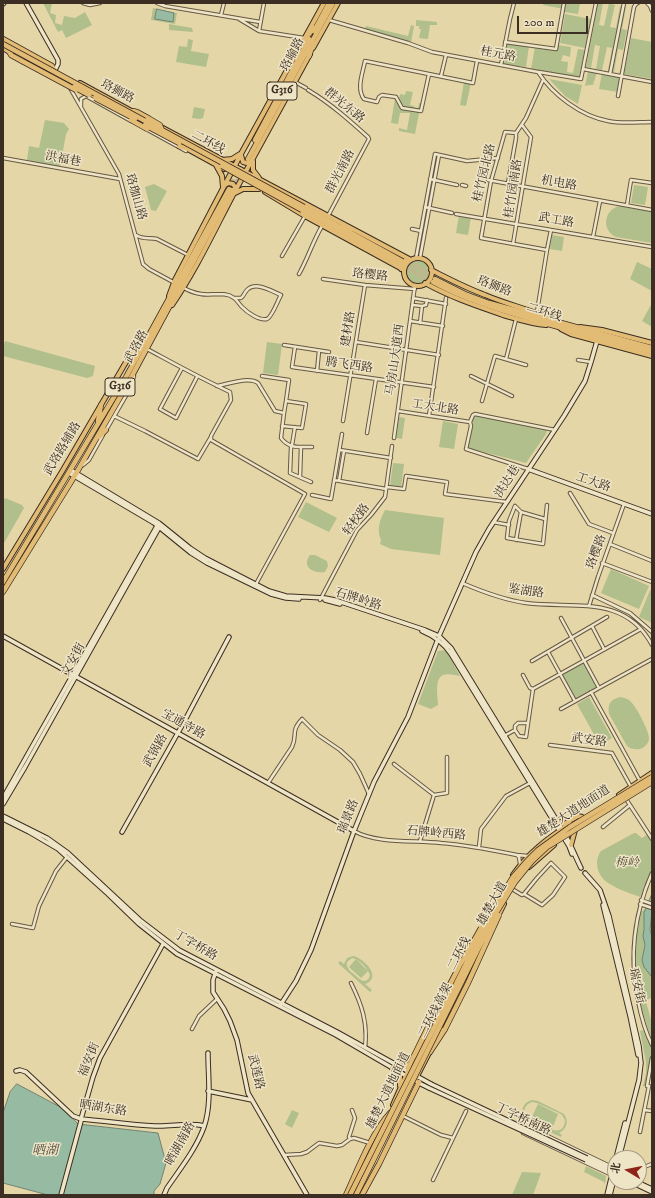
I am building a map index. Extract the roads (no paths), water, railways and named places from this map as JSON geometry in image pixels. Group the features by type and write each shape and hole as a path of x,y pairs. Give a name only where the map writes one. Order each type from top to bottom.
{"highway":[{"name":"珞喻路","path":"248,159 329,3"},
{"name":"珞喻路","path":"248,159 333,3"},
{"path":"304,39 318,24"},
{"path":"309,56 317,31"},
{"path":"3,41 52,66 54,70"},
{"name":"二环线","path":"3,41 303,209 323,224"},
{"name":"二环线","path":"3,48 404,263"},
{"path":"9,51 11,55 75,90 82,91"},
{"path":"108,105 112,110 179,146 187,148"},
{"path":"133,111 160,125 162,130"},
{"name":"武珞路","path":"3,582 97,426 231,190"},
{"name":"武珞路","path":"3,592 80,468 135,372 231,190"},
{"path":"323,224 404,263"},
{"path":"344,225 404,263"},
{"name":"二环线","path":"433,278 478,299 652,348"},
{"name":"二环线","path":"433,278 477,302 548,325 652,352"},
{"path":"97,426 101,405"},
{"path":"94,442 106,430"},
{"name":"二环线","path":"350,1195 493,910 513,877 538,850 570,827 652,777"},
{"name":"二环线高架","path":"356,1195 496,913 515,882 532,861 552,844 652,782"},
{"path":"430,1052 445,1029 500,913 515,885 534,861 566,836"},
{"path":"407,1074 410,1064 460,965 493,910"},
{"path":"394,1067 406,1066 410,1064"},
{"path":"362,1195 419,1081"},
{"path":"346,1195 370,1143 382,1121 390,1113"}],"main road":[{"path":"26,3 58,60 58,64 54,70"},
{"path":"231,190 231,173 324,3"},
{"path":"338,3 254,157 253,169 260,180 344,225"},
{"name":"珞狮路","path":"3,41 54,70 260,180"},
{"name":"珞狮路","path":"3,48 87,96 215,163 259,189"},
{"path":"241,154 243,162 247,163 248,159 254,157"},
{"path":"222,160 232,159 241,154"},
{"path":"168,311 184,288 205,249 231,190 242,179 246,172 248,159"},
{"path":"167,303 173,282 223,189 222,176 215,163"},
{"path":"223,189 259,189 305,216 323,224"},
{"path":"418,258 424,259 429,263 433,278 415,287 406,279 404,263 418,258"},
{"name":"珞狮路","path":"433,278 450,280 485,295 537,312 553,320"},
{"name":"珞狮路","path":"433,278 444,292 478,306 535,324 548,325"},
{"path":"576,326 602,330 652,343"},
{"path":"561,328 571,334 652,356"},
{"name":"洪达巷","path":"439,638 476,552 493,522 555,430 582,386 597,341"},
{"name":"武珞路辅路","path":"3,569 130,356 137,347 144,343"},
{"name":"工大路","path":"528,469 652,514"},
{"name":"石牌岭路","path":"70,472 159,525 191,553 203,561 271,594 293,599 321,598 385,618 439,638 451,654 556,820 560,830"},
{"name":"文安街","path":"3,804 101,624 159,525"},
{"name":"宝通寺路","path":"3,636 354,831"},
{"name":"武锅路","path":"122,832 178,734 229,637"},
{"name":"瑞景路","path":"281,1004 296,981 311,950 369,794 408,717 439,638"},
{"name":"文安街","path":"3,798 74,676"},
{"name":"石牌岭路","path":"503,736 530,783 560,830 566,836"},
{"name":"雄楚大道地面道","path":"350,1195 390,1113 407,1074 506,883 520,864 548,839 652,773"},
{"name":"雄楚大道","path":"356,1195 419,1081 430,1052 512,889 543,854 566,836 652,782"},
{"name":"丁字桥路","path":"3,816 47,838 60,847 74,858 156,934 179,950 394,1067"},
{"path":"556,820 564,824 578,816 582,817"},
{"name":"丁字桥路","path":"3,819 46,841 67,857 139,924 177,954 216,971 281,1004 365,1048 394,1067"},
{"path":"572,845 575,830"},
{"path":"566,836 572,845 574,854 581,868 566,836"},
{"name":"瑞安街","path":"618,1150 637,1078 638,1053 604,907 598,890 584,874 600,890 607,909 633,1017 640,1053 639,1080 622,1150"},
{"name":"福安街","path":"61,1195 93,1077 100,1058 163,944"},
{"name":"武莲路","path":"216,971 213,992 224,1009 235,1036 248,1093 306,1195"},
{"name":"晒湖南路","path":"164,1195 196,1143 204,1126 207,1110 208,1053"},
{"path":"394,1067 393,1070 400,1077 400,1088"},
{"name":"丁字桥南路","path":"394,1067 419,1081 607,1169"},
{"name":"晒湖东路","path":"16,1070 26,1072 73,1116 81,1120 171,1127 197,1125 204,1126"},
{"path":"208,1090 252,1100"}],"street":[{"path":"83,3 90,5 100,3"},
{"path":"157,3 165,6 260,22"},
{"path":"222,15 224,3"},
{"path":"259,31 264,3"},
{"path":"501,65 514,3"},
{"path":"505,42 556,49 564,3"},
{"path":"596,3 583,69 652,82"},
{"path":"610,74 624,3"},
{"path":"618,96 634,7 638,3"},
{"path":"647,3 652,11"},
{"path":"235,17 259,31 304,39"},
{"name":"桂元路","path":"329,20 446,55 581,79 583,69"},
{"path":"441,76 446,55"},
{"path":"429,74 422,111 402,108 396,97 382,95 378,97 377,102 364,99 360,93 366,61 472,82 477,60"},
{"path":"538,72 543,80 574,107 593,116 608,121 652,122"},
{"path":"508,183 516,133 526,118 543,80"},
{"name":"群光东路","path":"294,82 332,106 368,137"},
{"name":"珞珈山路","path":"67,84 118,172 143,264 149,270 173,282"},
{"path":"81,108 81,99 87,96"},
{"name":"桂竹园南路","path":"513,244 532,137 522,125"},
{"name":"桂竹园北路","path":"513,244 481,238 490,180 505,132 516,133"},
{"name":"群光南路","path":"328,216 368,142 368,137"},
{"path":"418,258 425,207 435,154 467,160 498,158"},
{"path":"422,231 429,208 439,155"},
{"name":"洪福巷","path":"3,158 120,179"},
{"path":"430,179 457,185"},
{"name":"机电路","path":"490,180 652,210"},
{"path":"627,206 631,180 652,183"},
{"path":"594,237 600,201"},
{"path":"425,207 452,213"},
{"name":"武工路","path":"456,214 652,247"},
{"path":"282,256 305,216"},
{"path":"299,274 323,224"},
{"path":"412,229 422,231"},
{"path":"537,312 551,230"},
{"path":"136,235 141,238 157,239 188,255"},
{"path":"513,244 547,250"},
{"name":"珞樱路","path":"324,279 365,285 415,287"},
{"name":"建材路","path":"343,421 365,285"},
{"path":"184,288 200,294 241,298 248,289 258,287 269,289 281,295 270,316 262,319 249,313 235,298"},
{"name":"马房山大道西","path":"394,438 415,287"},
{"path":"413,298 446,304"},
{"path":"429,416 446,298"},
{"path":"412,305 426,305 427,300"},
{"path":"420,323 422,306"},
{"path":"506,359 516,318"},
{"path":"410,321 443,326"},
{"path":"356,342 439,355"},
{"path":"284,345 330,352"},
{"name":"腾飞西路","path":"295,347 292,367 434,387"},
{"path":"114,416 198,459 231,398 230,392 198,377 148,349"},
{"path":"316,371 319,351"},
{"path":"482,401 495,356 526,365"},
{"path":"578,360 591,362"},
{"path":"182,368 160,409 176,418 198,377"},
{"path":"80,468 89,460 131,387 135,372"},
{"path":"262,376 289,380 281,438 286,444 292,446 312,447"},
{"path":"471,376 512,396"},
{"path":"367,433 376,379"},
{"path":"217,386 254,380 258,383 275,411 284,413"},
{"path":"282,426 302,428 306,404 286,402"},
{"name":"工大北路","path":"398,411 470,422"},
{"path":"528,469 466,449 471,426 470,422 473,415 476,414 555,430"},
{"path":"295,427 290,473 311,482"},
{"path":"312,495 332,499 342,434"},
{"path":"211,436 211,440 213,442 305,494 255,585"},
{"name":"轻校路","path":"321,598 358,530 385,497 392,446"},
{"path":"300,477 301,447"},
{"path":"340,450 391,458"},
{"path":"339,481 344,451"},
{"path":"334,480 386,488 404,489 406,476 446,482 445,494 507,502"},
{"path":"570,493 589,524 613,533"},
{"name":"珞樱路","path":"589,606 602,564 624,504"},
{"path":"545,519 521,512 514,506 507,538 543,544 547,505"},
{"path":"516,540 521,512"},
{"path":"493,522 509,524"},
{"path":"610,544 652,561"},
{"path":"602,564 652,582"},
{"name":"鉴湖路","path":"462,583 491,595 516,601 533,604 589,606 605,608 618,612 631,620 641,629 652,645"},
{"path":"592,595 630,613 652,632"},
{"path":"532,661 607,617"},
{"path":"561,618 599,688"},
{"path":"592,626 604,649"},
{"path":"533,689 641,629"},
{"path":"548,652 575,701"},
{"path":"561,709 652,659"},
{"path":"523,675 530,688 533,689"},
{"path":"514,730 519,736 526,737 533,689"},
{"path":"591,692 640,781"},
{"path":"268,783 292,747 294,743 294,730 302,719 318,735 340,750 353,762 369,794"},
{"path":"503,736 514,730 518,723 528,723"},
{"name":"武安路","path":"550,745 612,753 631,787"},
{"path":"394,764 434,795 447,793 447,757"},
{"path":"479,847 481,829 506,796 530,783"},
{"path":"420,841 434,795"},
{"path":"625,798 652,839"},
{"path":"603,827 630,805"},
{"name":"石牌岭西路","path":"354,831 361,835 384,839 479,847 528,856"},
{"path":"517,855 519,857 520,864"},
{"path":"12,924 33,928 39,906 56,871 67,857"},
{"path":"512,889 522,895 524,894 542,905 553,895 565,877 551,863 524,894"},
{"path":"652,873 641,900 634,937 634,975 640,1012 652,1043"},
{"path":"641,900 652,908"},
{"path":"640,904 652,904"},
{"path":"351,983 362,1008 366,1040 365,1048"},
{"path":"192,1029 199,1016 217,998"},
{"path":"640,1132 650,1087 647,1086 652,1058"},
{"path":"350,1139 349,1137 355,1118 352,1110"},
{"path":"644,1110 652,1111"},
{"path":"433,1180 466,1111"},
{"path":"402,1116 441,1135 453,1138"},
{"path":"536,1139 539,1132 607,1168"},
{"path":"523,1133 607,1169"},
{"path":"283,1155 304,1153 319,1143 337,1146 342,1145 354,1138 370,1143"}],"water":[{"path":"157,9 174,13 173,22 155,19"},
{"path":"652,894 650,930 652,937 652,977 644,967 642,960 645,945 643,936 644,913"},
{"name":"晒湖","path":"17,1084 64,1109 78,1124 158,1133 166,1163 160,1184 154,1191 154,1195 48,1195 3,1183 3,1113 10,1092"}],"tunnel":[{"path":"233,189 248,160"},
{"path":"229,189 238,171"},
{"path":"403,259 436,277"},
{"path":"400,264 433,282"}],"park label":[{"name":"梅岭","path":"627,864"}]}
